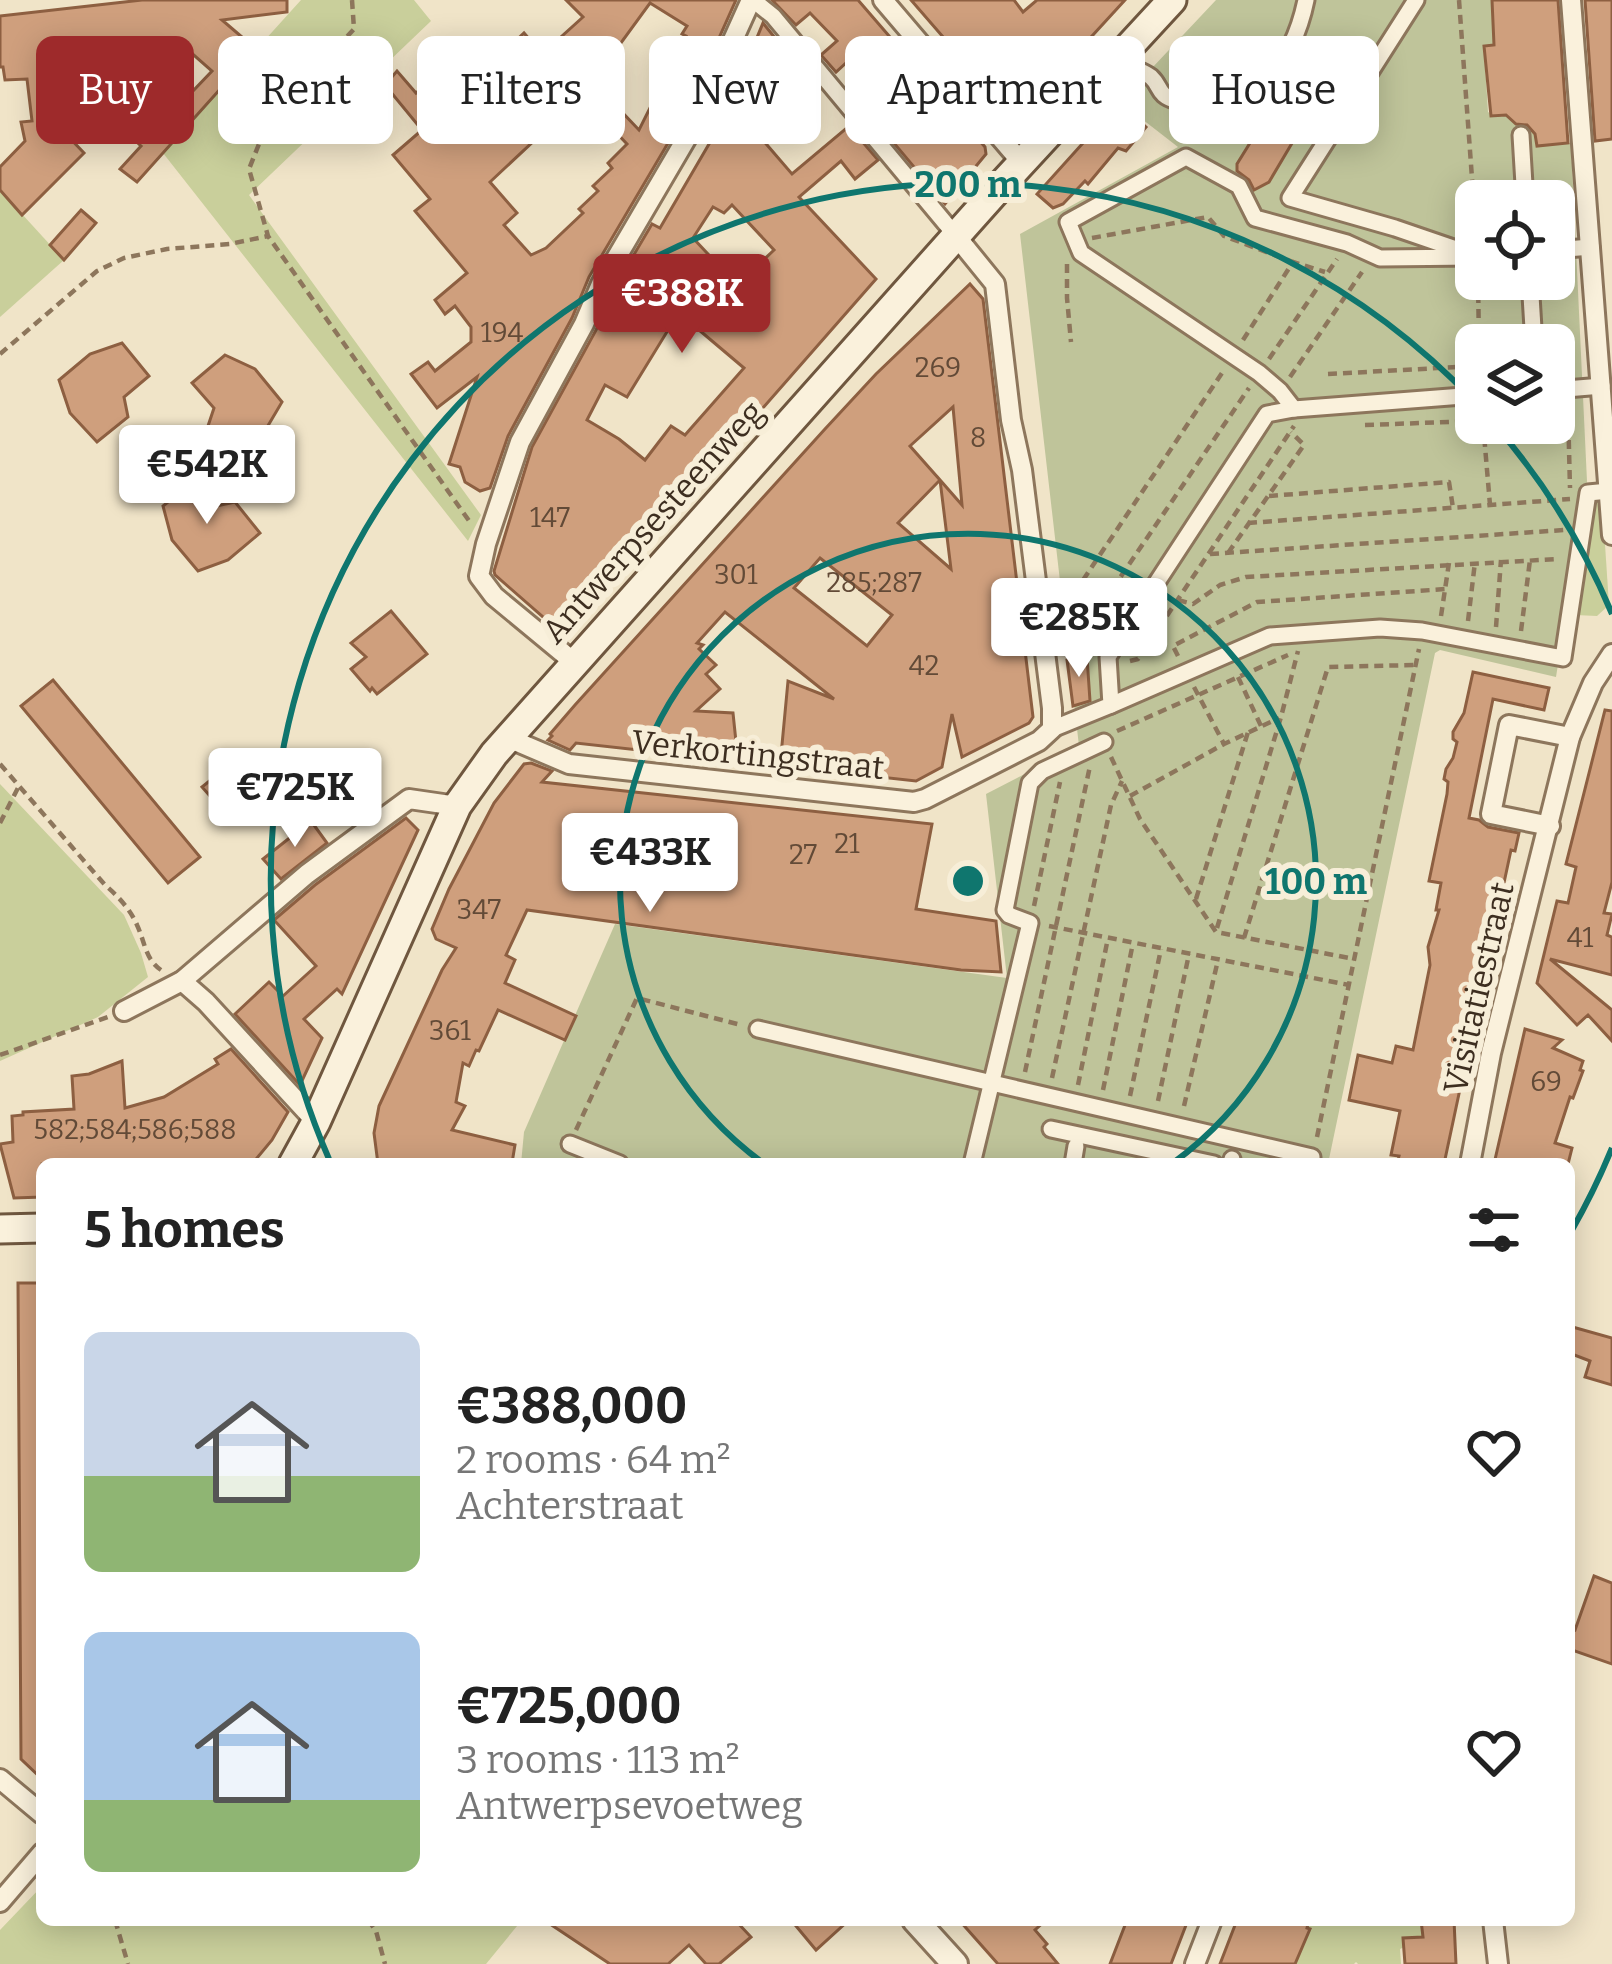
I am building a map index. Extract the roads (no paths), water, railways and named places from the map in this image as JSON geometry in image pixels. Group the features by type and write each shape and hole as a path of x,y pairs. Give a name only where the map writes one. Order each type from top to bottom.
{"main road":[{"name":"Antwerpsesteenweg","path":"1139,36 1172,0"},
{"name":"Antwerpsesteenweg","path":"300,1158 458,806 508,738 1040,144"},
{"path":"0,1229 36,1228"}],"street":[{"path":"575,663 494,596 479,576 486,544 520,442 601,284 696,122 752,0 773,16 995,284 1052,729 1270,636 1380,628 1466,638 1563,658 1588,494 1610,491"},
{"path":"883,0 1022,164"},
{"path":"1145,74 1160,93 1177,101 1212,107 1240,100 1263,86 1285,56 1306,0"},
{"path":"1416,0 1290,198 1455,248"},
{"path":"1571,0 1612,535"},
{"path":"1521,135 1524,180"},
{"path":"1294,409 1259,373 1081,253 1068,222 1186,158 1239,186 1255,218 1347,243 1380,258 1455,256"},
{"path":"1380,258 1395,227"},
{"path":"1575,248 1591,247"},
{"path":"1575,388 1602,386"},
{"path":"1112,705 1108,657 1267,414 1455,397"},
{"name":"Visitatiestraat","path":"1471,1158 1492,1053 1570,737 1593,683 1612,654"},
{"path":"1550,826 1491,814 1509,725 1570,737"},
{"name":"Verkortingstraat","path":"508,738 569,764 914,802 1039,741 1052,729"},
{"path":"974,1158 1030,923 1005,910 1027,793 1033,777 1097,745"},
{"path":"124,1011 182,981 307,874 409,800 458,806"},
{"path":"182,981 316,1122"},
{"path":"758,1029 1126,1114 1150,1135 1191,1158"},
{"path":"1051,1129 1076,1146 1180,1127 1233,1151 1312,1157"},
{"path":"570,1144 605,1158"},
{"path":"0,1779 36,1809"},
{"path":"0,1902 36,1860"},
{"path":"920,1926 955,1964"},
{"path":"1195,1964 1210,1926"},
{"path":"1494,1926 1498,1964"}]}
